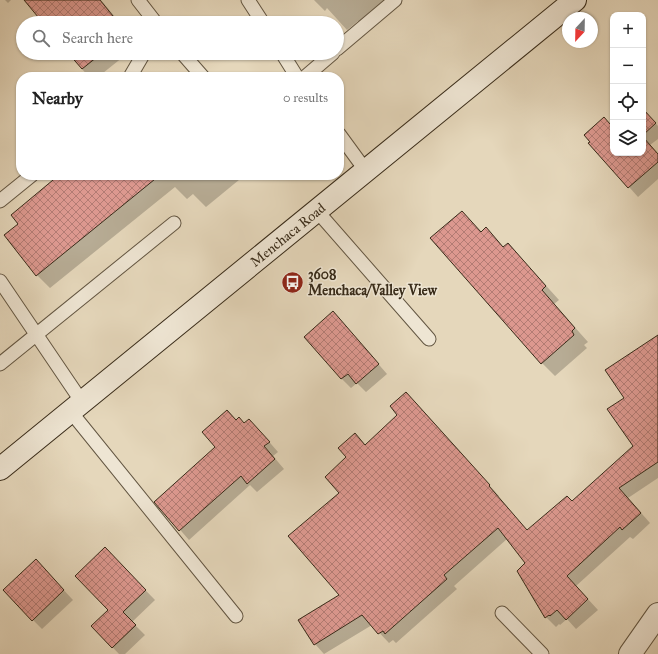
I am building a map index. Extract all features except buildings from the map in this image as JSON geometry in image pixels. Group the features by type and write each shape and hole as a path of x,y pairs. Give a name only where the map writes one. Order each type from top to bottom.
{"main road":[{"name":"Menchaca Road","path":"0,470 575,0"},
{"path":"630,654 658,614"}],"lane":[{"path":"138,0 151,16"},
{"path":"248,0 258,16"},
{"path":"344,44 395,0"},
{"path":"133,72 140,60"},
{"path":"188,60 199,72"},
{"path":"287,60 295,72"},
{"path":"311,72 325,60"},
{"path":"344,141 366,171"},
{"path":"0,201 26,180"},
{"path":"316,211 429,339"},
{"path":"0,364 174,223"},
{"path":"0,280 36,334 76,407 236,616"},
{"path":"502,614 542,654"}],"place":[{"name":"3608 Menchaca/Valley View","path":"292,282"}]}
